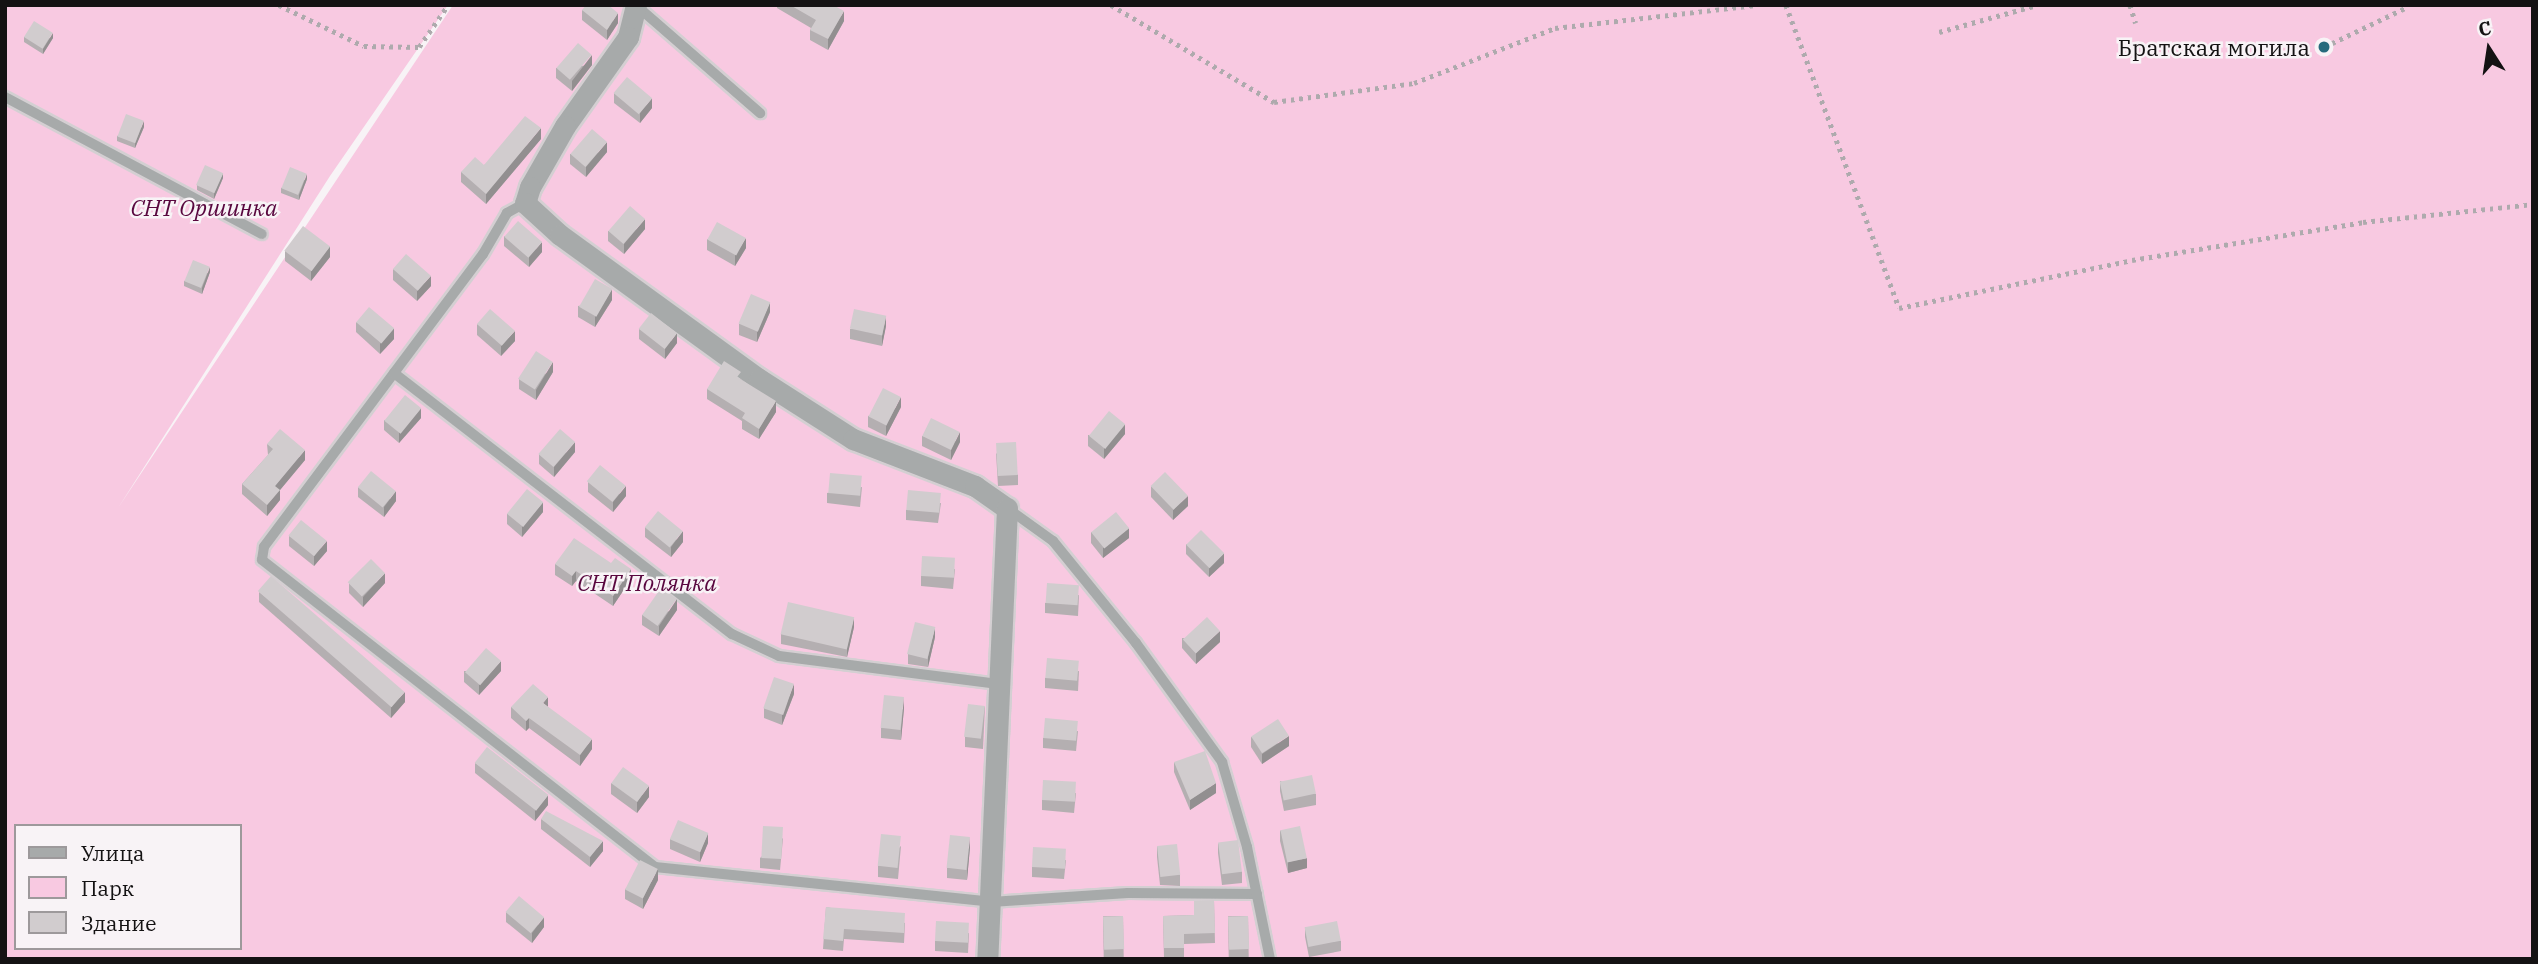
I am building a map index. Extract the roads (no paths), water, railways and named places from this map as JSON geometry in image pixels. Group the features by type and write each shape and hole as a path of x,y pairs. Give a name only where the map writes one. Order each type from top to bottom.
{"street":[{"path":"637,6 628,37 565,126 530,187 525,203 560,235 759,379 853,439 975,486 1007,508 988,959"}],"lane":[{"path":"637,6 760,113"},
{"path":"5,97 262,234"},
{"path":"525,203 507,213 484,254 264,547 262,560 656,867 990,902 1128,893 1257,894"},
{"path":"394,373 732,634 779,656 998,684"},
{"path":"1007,508 1053,541 1136,643 1222,762 1257,894 1270,959"}],"place":[{"name":"Братская могила","path":"2324,47"}],"park label":[{"name":"СНТ Оршинка","path":"204,207"},
{"name":"СНТ Полянка","path":"647,582"}]}
